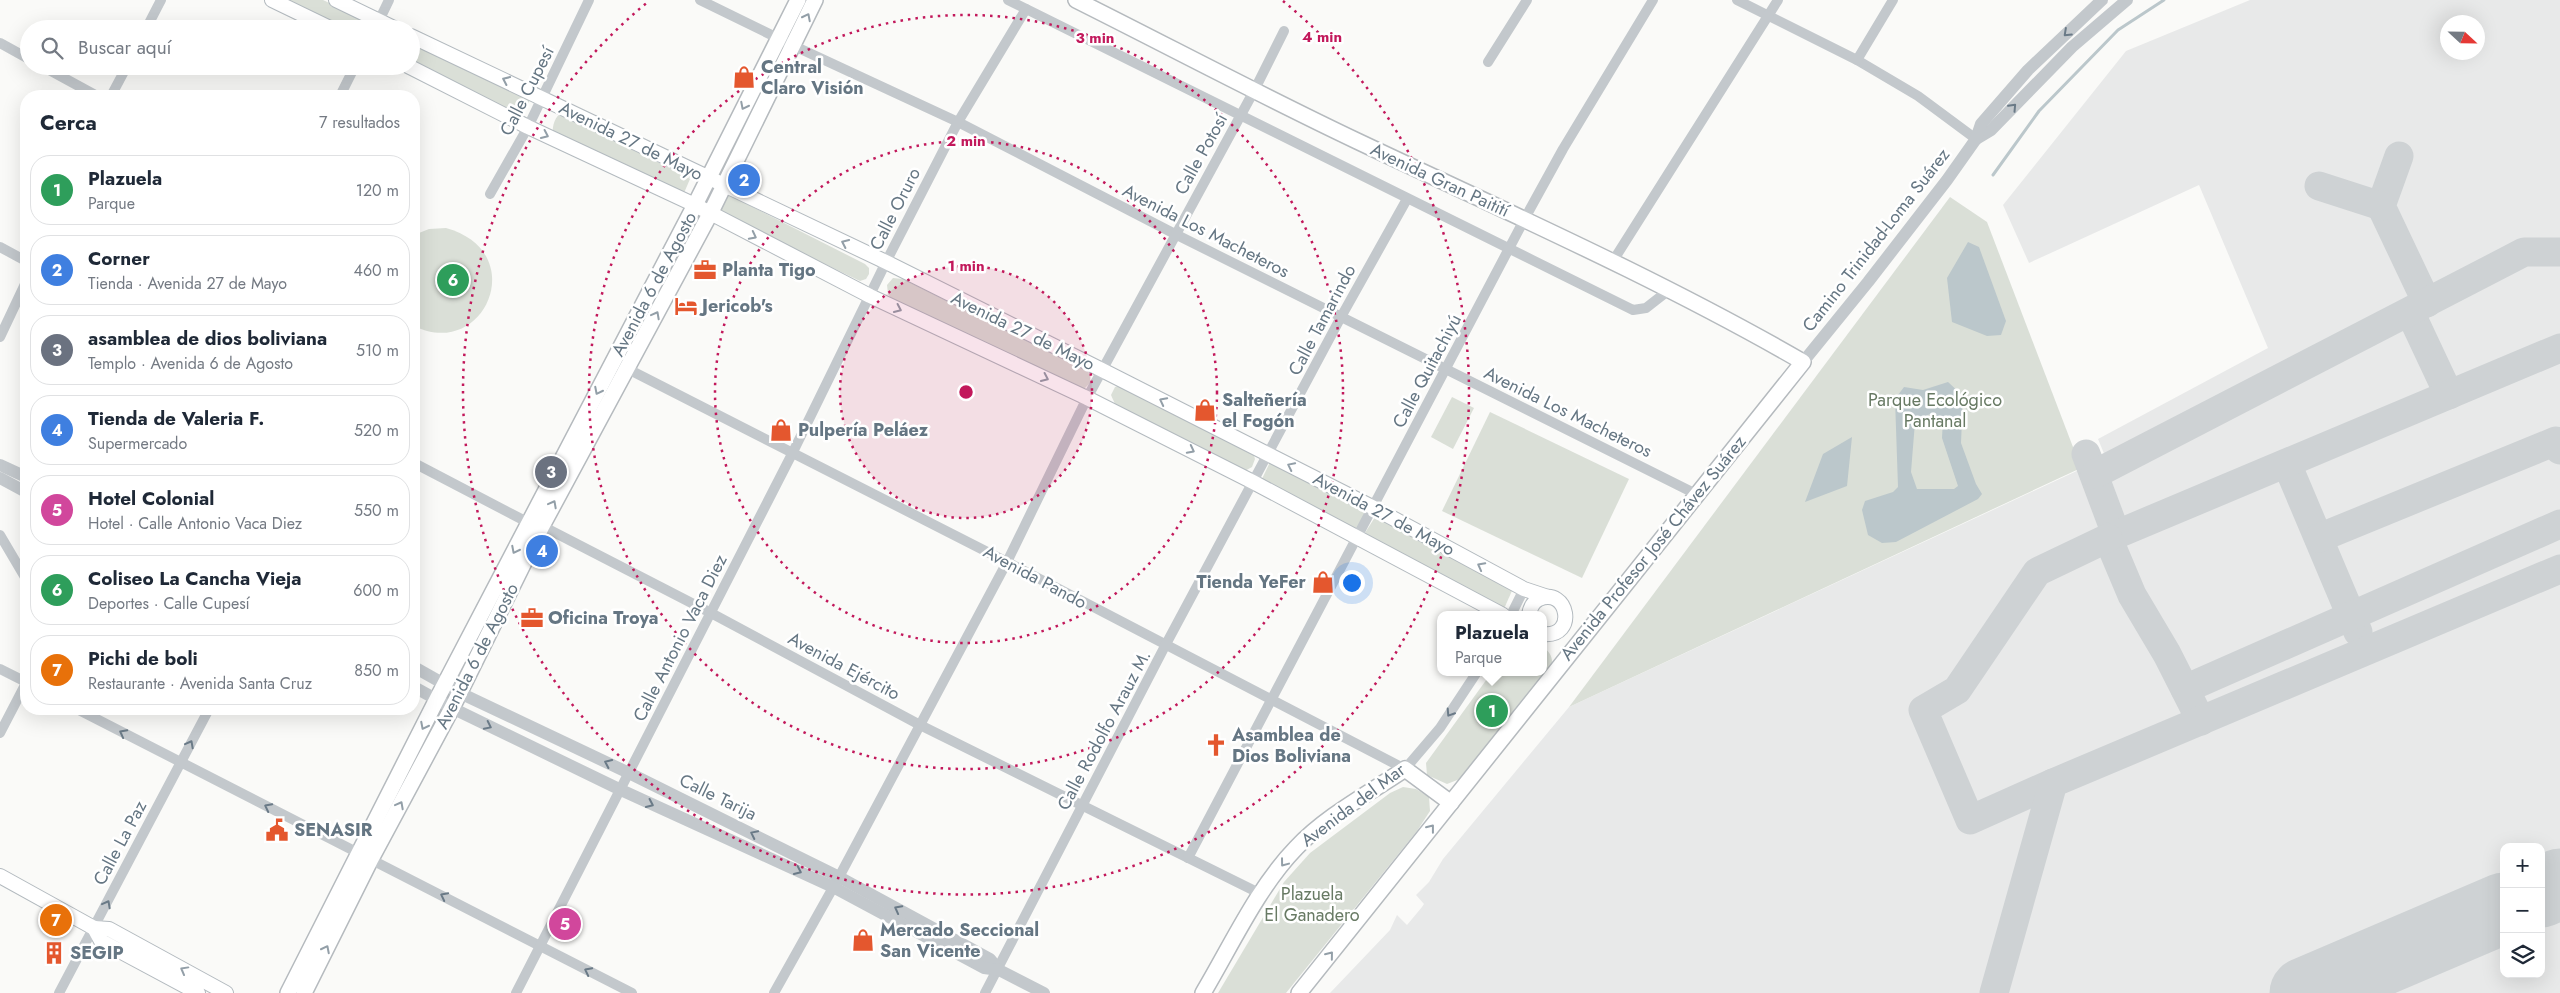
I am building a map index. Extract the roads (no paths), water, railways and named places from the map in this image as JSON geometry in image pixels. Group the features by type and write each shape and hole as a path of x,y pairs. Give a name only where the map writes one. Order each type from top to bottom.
{"main road":[{"path":"272,0 313,20"},
{"path":"336,0 369,20"},
{"name":"Avenida 6 de Agosto","path":"288,993 460,693 535,525 613,361 695,205 798,0"},
{"name":"Avenida 6 de Agosto","path":"304,993 437,699 535,525 627,368 710,214 815,0"},
{"name":"Avenida Gran Paitití","path":"1076,0 1338,132 1614,261 1748,330 1803,362"},
{"name":"Avenida 27 de Mayo","path":"420,40 543,97 707,179 886,262 1374,508 1524,589 1548,597"},
{"name":"Avenida 27 de Mayo","path":"420,72 528,127 695,205 870,296 1087,398 1254,482 1496,611"},
{"name":"Avenida Profesor José Chávez Suárez","path":"1299,993 1581,637 1803,362"},
{"path":"1530,611 1531,606 1536,601 1548,597 1563,606 1566,618 1564,624 1557,632 1547,633"},
{"path":"1564,624 1581,637"},
{"name":"Avenida Pando","path":"1405,769 1450,803"},
{"name":"Avenida del Mar","path":"1203,993 1261,894 1296,848 1327,821 1405,769"},
{"path":"0,876 94,928 109,929 226,993"},
{"path":"94,928 101,941 198,993"}],"street":[{"path":"151,20 161,0"},
{"path":"379,20 389,0"},
{"name":"Calle Cupesí","path":"490,194 528,127 589,0"},
{"name":"Avenida Los Macheteros","path":"700,0 958,122 1175,234 1696,494"},
{"path":"1008,0 1633,310 1646,308 1669,290"},
{"path":"1488,62 1527,0"},
{"name":"Calle Quitachiyú","path":"1188,858 1524,220 1563,149 1653,0"},
{"path":"1737,0 1857,60 1918,96 1976,139"},
{"path":"1614,261 1778,0"},
{"path":"1857,60 1893,0"},
{"name":"Camino Trinidad-Loma Suárez","path":"1803,362 1868,282 1976,139 1981,124 2028,70 2102,0"},
{"name":"Camino Trinidad-Loma Suárez","path":"1976,139 1991,130 2072,47 2127,0"},
{"name":"Calle Oruro","path":"870,296 958,122 1026,10"},
{"name":"Calle Potosí","path":"774,993 836,882 1007,562 1087,398 1255,89 1284,31"},
{"path":"0,44 20,54"},
{"path":"58,75 86,90"},
{"path":"114,90 122,75"},
{"path":"343,90 350,75"},
{"name":"Calle Tamarindo","path":"1254,482 1341,317 1407,199"},
{"path":"0,247 20,258"},
{"path":"0,337 20,295"},
{"name":"Calle Antonio Vaca Diez","path":"516,993 793,452 870,296"},
{"name":"Avenida Pando","path":"613,361 1007,562 1405,769"},
{"path":"0,465 20,474"},
{"name":"Avenida Ejército","path":"420,466 711,612 920,726 1261,894"},
{"path":"0,478 20,489"},
{"name":"Calle Rodolfo Arauz M.","path":"985,993 999,970 1082,806 1254,482"},
{"path":"0,535 20,570"},
{"path":"1513,611 1524,589"},
{"path":"0,669 20,680"},
{"name":"Calle Tarija","path":"420,671 460,693 629,773 836,882 990,959 999,970 1044,993"},
{"name":"Avenida del Mar","path":"1405,769 1440,728 1474,676"},
{"name":"Calle Tarija","path":"420,690 452,708 621,790 836,882"},
{"path":"0,733 20,695"},
{"path":"88,715 632,993"},
{"name":"Calle La Paz","path":"59,993 206,715"}],"waterway":[{"path":"1993,175 2039,111 2118,30 2164,0"}],"place":[{"name":"Central Claro Visión","path":"744,77"},
{"name":"Corner","path":"744,180"},
{"name":"Planta Tigo","path":"705,270"},
{"name":"Coliseo La Cancha Vieja","path":"453,280"},
{"name":"Jericob's","path":"686,306"},
{"name":"Salteñería el Fogón","path":"1205,410"},
{"name":"Pulpería Peláez","path":"781,430"},
{"name":"asamblea de dios boliviana","path":"551,472"},
{"name":"Tienda de Valeria F.","path":"542,551"},
{"name":"Tienda YeFer","path":"1323,582"},
{"name":"Oficina Troya","path":"532,618"},
{"name":"Plazuela","path":"1492,711"},
{"name":"Asamblea de Dios Boliviana","path":"1216,745"},
{"name":"SENASIR","path":"277,830"},
{"name":"Pichi de boli","path":"56,920"},
{"name":"Hotel Colonial","path":"565,924"},
{"name":"Mercado Seccional San Vicente","path":"863,940"},
{"name":"SEGIP","path":"54,953"}],"park label":[{"name":"Parque Ecológico Pantanal","path":"1935,410"},
{"name":"Plazuela El Ganadero","path":"1312,904"}]}
